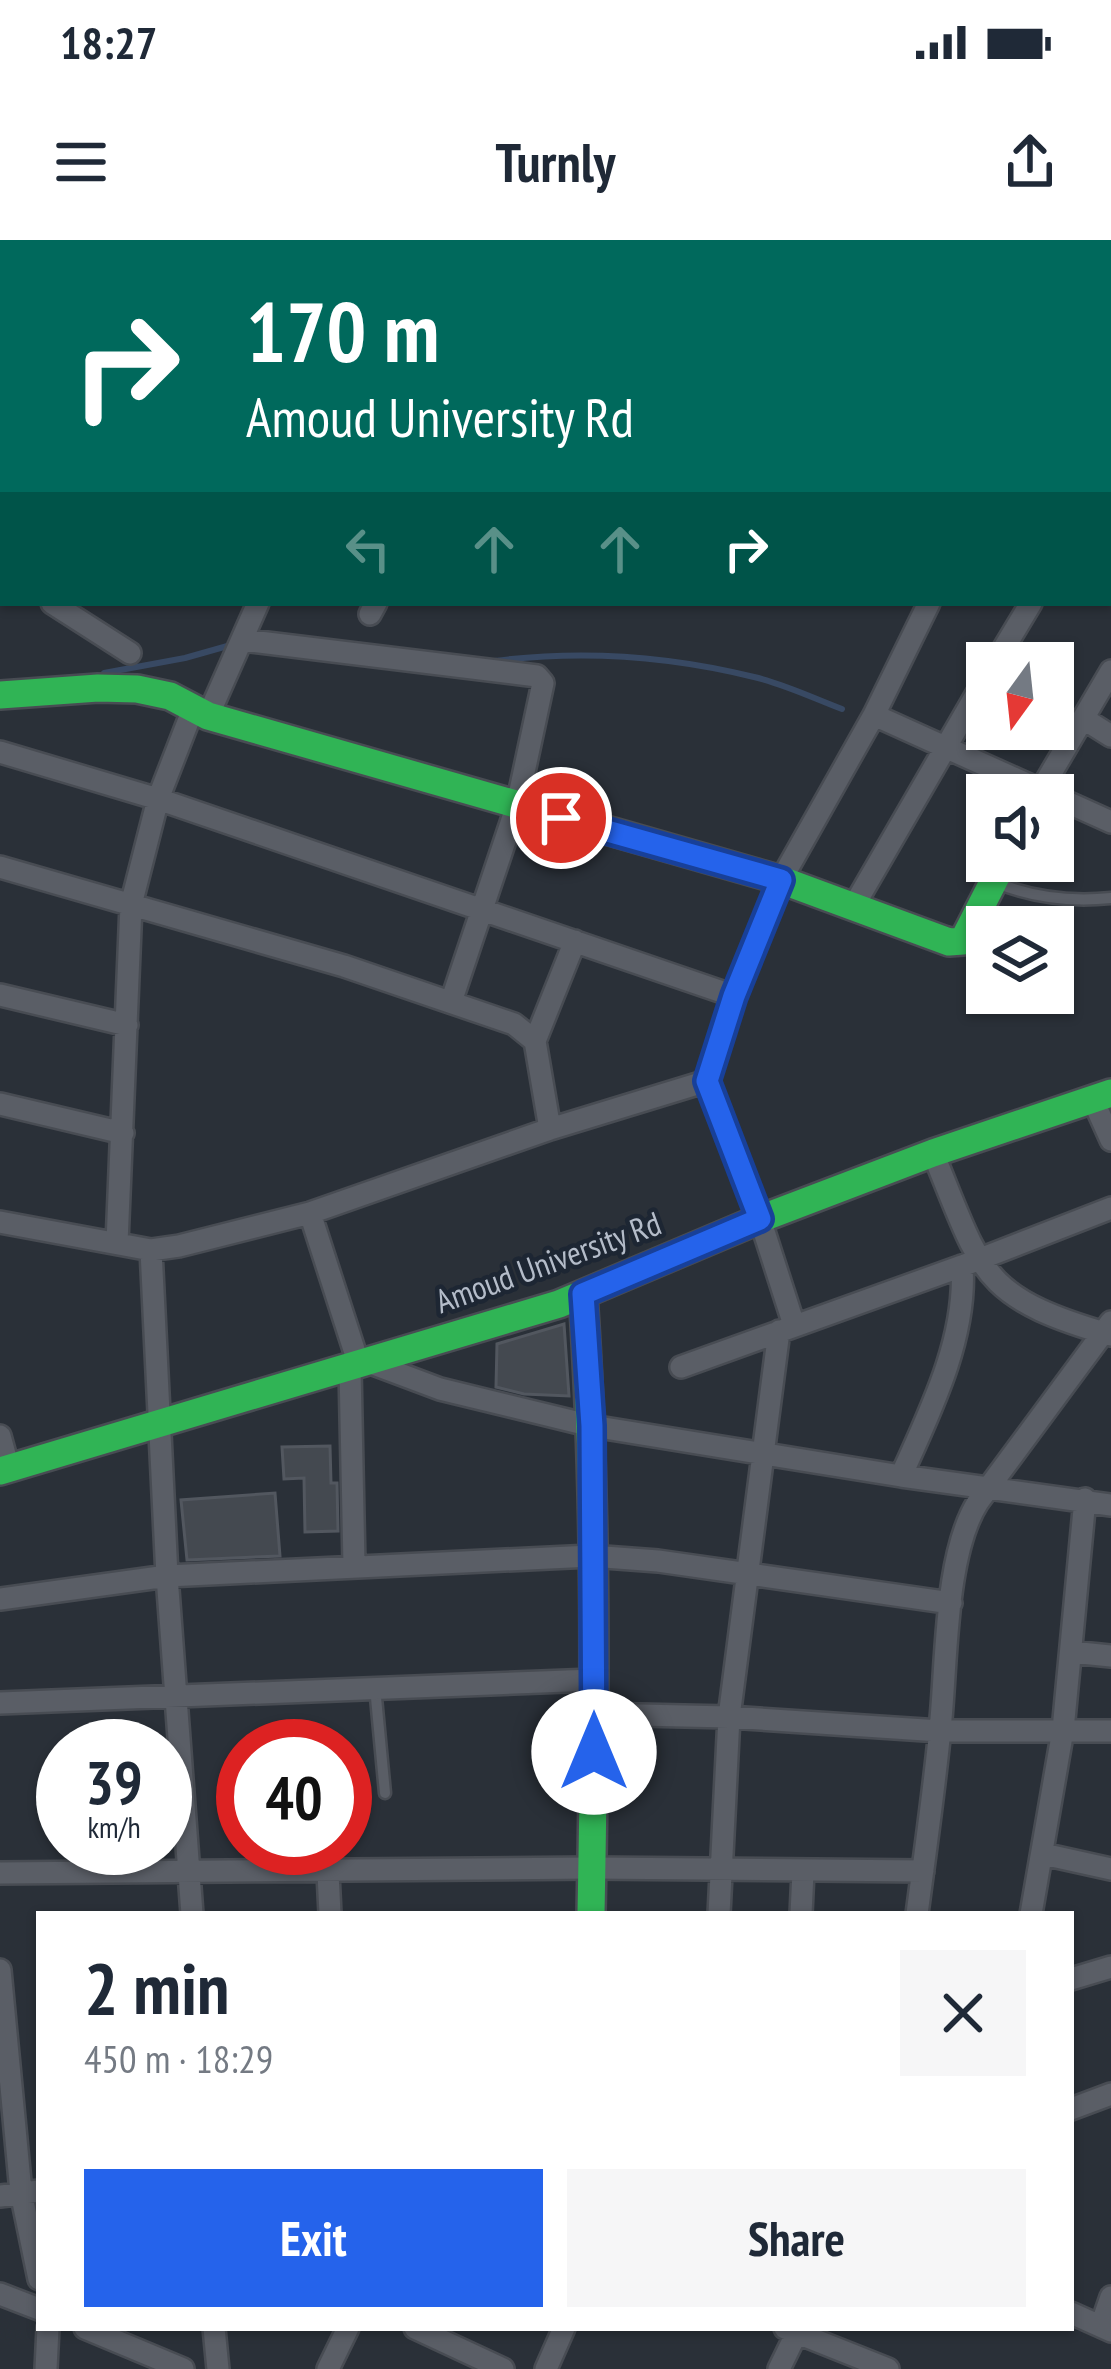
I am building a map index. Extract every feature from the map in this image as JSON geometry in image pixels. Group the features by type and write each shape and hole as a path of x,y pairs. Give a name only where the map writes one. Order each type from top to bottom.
{"street":[{"path":"57,606 130,653"},
{"path":"117,1243 131,905 158,799 257,606"},
{"path":"719,1911 729,1718 746,1573 787,1328 760,1219 707,1081 734,996 781,880 874,715 928,606"},
{"path":"1007,642 1029,606"},
{"path":"243,640 537,676 543,682 517,805 451,1002"},
{"path":"1050,774 1111,670"},
{"path":"0,695 152,691 201,712 781,880 949,942 963,941 993,882"},
{"path":"852,909 966,711"},
{"path":"874,715 1001,774"},
{"path":"1084,719 1111,736"},
{"path":"0,752 158,799 734,996"},
{"path":"1074,806 1111,822"},
{"path":"0,867 344,966 514,1024 535,1041"},
{"path":"550,1129 535,1041 575,941"},
{"path":"0,995 127,1025"},
{"path":"0,1222 151,1250 310,1213 550,1129 707,1081"},
{"path":"1102,1096 1111,1140"},
{"name":"Amoud University Rd","path":"5,1470 583,1294 933,1153 1102,1096"},
{"path":"0,1104 123,1133"},
{"path":"901,1477 960,1320 970,1263 933,1153"},
{"path":"681,1367 1111,1208"},
{"path":"310,1213 359,1365 354,1564"},
{"path":"151,1250 178,1719"},
{"path":"917,1911 951,1603 965,1527 1107,1330 1062,1321 1007,1293 970,1263"},
{"path":"583,1294 592,1426 591,1911"},
{"path":"359,1365 592,1426 901,1477 1111,1505"},
{"path":"0,1436 5,1470"},
{"path":"1032,1911 1063,1730 1085,1499"},
{"path":"0,1599 167,1576 591,1556 951,1603"},
{"path":"1070,1652 1111,1656"},
{"path":"0,1703 593,1680"},
{"path":"595,1714 940,1731 1111,1731"},
{"path":"1043,1854 1111,1869"},
{"path":"372,1872 592,1868 922,1871"},
{"path":"801,1911 803,1872"},
{"path":"0,1874 36,1874"},
{"path":"190,1875 192,1911"},
{"path":"328,1875 330,1911"},
{"path":"1074,1978 1111,1967"},
{"path":"0,1970 20,2193 36,2265"},
{"path":"1074,2108 1111,2094"},
{"path":"0,2294 36,2308"},
{"path":"1074,2314 1106,2329 1111,2297"},
{"path":"46,2369 48,2331"},
{"path":"92,2331 183,2369"},
{"path":"214,2331 218,2369"},
{"path":"328,2369 347,2331"},
{"path":"421,2331 502,2369"},
{"path":"546,2369 563,2331"},
{"path":"779,2369 793,2331"},
{"path":"795,2331 888,2369"}],"lane":[{"path":"1010,882 1020,892 1059,899 1111,898"},
{"path":"375,1687 385,1793"}],"building":[{"path":"564,1324 569,1396 496,1387 497,1344"},
{"path":"330,1446 338,1531 305,1532 304,1478 284,1479 282,1447"},
{"path":"275,1493 280,1556 187,1560 181,1500"}],"waterway":[{"path":"104,673 231,645"},
{"path":"494,661 592,656 690,664 765,680 842,709"}],"traffic: fast":[{"path":"0,695 98,688 170,696 208,716 781,880 949,942 963,941 993,882"},
{"path":"0,1471 559,1304 760,1219 933,1153 1111,1093"},
{"path":"583,1294 594,1604 591,1911"}],"route":[{"path":"561,818 781,880 734,996 707,1081 760,1219 583,1294 592,1426 594,1752"}]}
